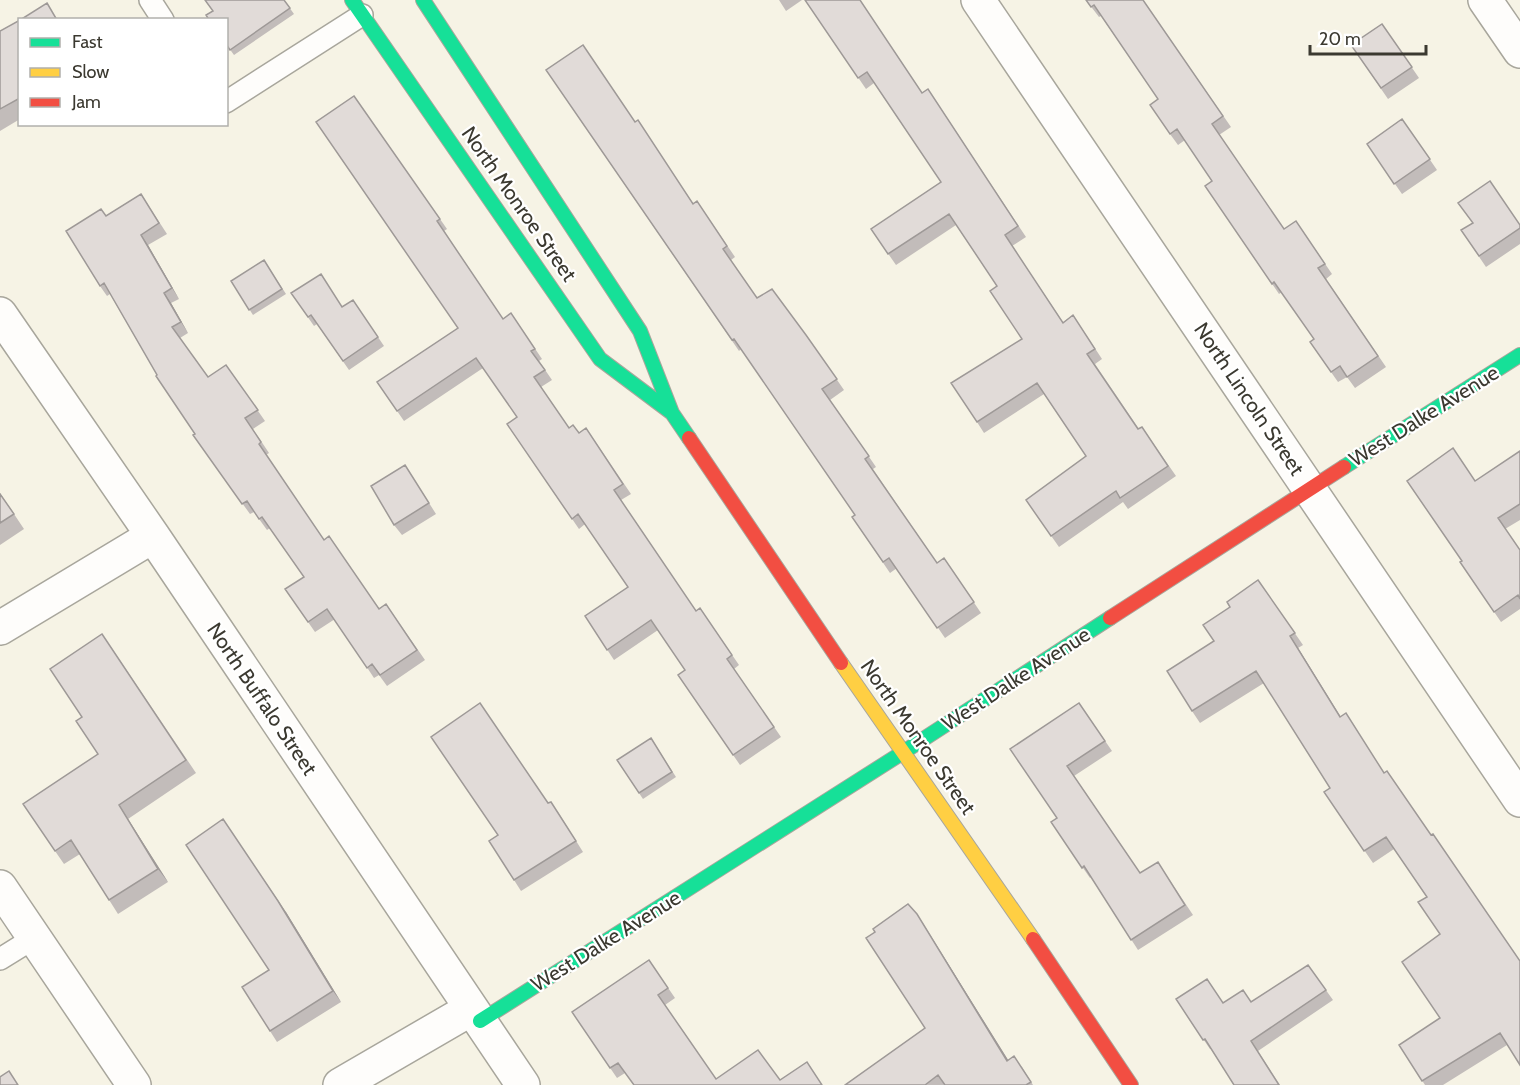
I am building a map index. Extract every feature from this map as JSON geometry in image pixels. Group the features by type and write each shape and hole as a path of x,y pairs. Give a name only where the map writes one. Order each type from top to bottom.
{"main road":[{"name":"North Monroe Street","path":"423,0 640,331 672,413 902,753 1068,989 1131,1085"},
{"name":"North Monroe Street","path":"357,8 600,359 672,413"},
{"name":"West Dalke Avenue","path":"476,1015 902,753 1520,354"}],"street":[{"name":"North Lincoln Street","path":"978,0 1520,800"},
{"path":"1485,0 1520,51"},
{"name":"North Buffalo Street","path":"0,314 523,1085"},
{"path":"0,628 153,537"},
{"path":"0,887 134,1085"},
{"name":"West Dalke Avenue","path":"339,1085 476,1015"}],"lane":[{"path":"150,0 162,18"},
{"path":"228,101 357,8"},
{"path":"0,958 34,938"}],"building":[{"path":"205,0 284,0 290,8 230,50 228,47 228,18 208,18 206,15 213,11"},
{"path":"805,0 860,0 922,93 928,89 1018,226 1005,235 1063,323 1073,315 1095,349 1087,354 1138,429 1142,427 1168,466 1120,498 1116,491 1051,536 1026,500 1086,456 1037,383 977,422 951,383 1022,339 990,291 997,286 949,214 888,254 871,229 941,182 867,72 858,78"},
{"path":"1086,0 1143,0 1223,116 1212,124 1284,229 1296,221 1325,264 1318,268 1378,356 1347,377 1340,366 1331,372 1310,342 1314,339 1274,282 1272,284 1205,186 1212,181 1177,129 1170,134 1150,105 1158,99 1094,5 1091,7"},
{"path":"47,3 56,18 23,18"},
{"path":"18,21 18,99 0,109 0,31"},
{"path":"1382,24 1412,67 1381,88 1351,45"},
{"path":"583,45 635,122 638,120 693,204 697,201 727,246 723,249 757,298 772,289 837,379 822,389 869,456 865,459 937,563 944,558 974,602 937,628 889,558 883,562 852,517 855,515 546,70"},
{"path":"354,96 440,219 437,221 503,319 511,313 535,349 531,351 545,370 534,377 569,428 573,425 579,433 586,428 623,484 614,490 696,611 700,608 732,655 727,659 774,727 733,755 678,675 685,670 651,620 607,650 585,616 628,587 578,514 572,519 507,424 517,417 476,358 397,411 377,382 458,328 316,122"},
{"path":"1402,119 1430,159 1394,184 1367,144"},
{"path":"1490,181 1520,228 1479,256 1461,230 1473,223 1458,203"},
{"path":"141,194 159,223 141,235 172,288 164,293 181,322 172,327 208,377 226,365 258,410 245,418 261,442 259,444 324,540 329,536 379,609 386,604 417,650 380,675 372,664 367,668 327,609 308,622 285,589 304,577 262,517 259,519 247,501 242,504 193,435 195,434 156,376 104,283 100,286 66,231 101,209 106,216"},
{"path":"264,260 282,289 249,310 231,281"},
{"path":"321,274 342,307 353,300 378,337 343,361 311,315 308,317 291,293"},
{"path":"1453,448 1475,481 1520,451 1520,504 1498,518 1520,550 1520,599 1518,595 1494,612 1407,481"},
{"path":"405,465 429,503 394,525 371,486"},
{"path":"0,494 14,514 0,523"},
{"path":"1258,580 1295,633 1290,636 1340,717 1346,713 1384,773 1387,771 1431,835 1433,834 1520,961 1520,1065 1500,1033 1422,1081 1399,1045 1440,1018 1402,962 1440,934 1418,902 1427,897 1386,837 1364,851 1324,792 1330,788 1256,671 1192,711 1167,671 1214,641 1203,625 1230,607 1227,602"},
{"path":"102,634 186,760 119,805 158,869 109,900 71,840 55,851 23,804 98,754 76,721 82,717 50,669"},
{"path":"480,703 576,841 514,880 489,841 498,835 431,737"},
{"path":"1079,703 1105,741 1067,766 1140,873 1158,862 1185,905 1131,940 1084,866 1082,868 1051,822 1057,818 1010,749"},
{"path":"651,738 672,772 639,793 617,760"},
{"path":"223,819 278,901 333,991 270,1031 242,987 269,970 186,845"},
{"path":"908,904 917,914 1007,1061 1014,1056 1031,1082 1026,1085 945,1085 938,1075 925,1085 845,1085 925,1028 866,938 875,932 873,929"},
{"path":"649,960 668,988 658,995 716,1079 758,1050 780,1080 807,1062 822,1085 634,1085 618,1063 610,1068 572,1012"},
{"path":"1308,965 1326,990 1251,1041 1279,1085 1234,1085 1176,999 1207,979 1223,1003 1243,990 1251,1002"},
{"path":"9,1071 18,1085 0,1085 0,1077"}],"traffic: fast":[{"path":"352,0 600,359 672,413"},
{"path":"423,0 640,331 672,413 689,438"},
{"path":"1344,467 1520,355"},
{"path":"480,1021 1110,618"}],"traffic: slow":[{"path":"841,663 1033,939"}],"traffic: jam":[{"path":"689,438 841,663"},
{"path":"1110,618 1344,467"},
{"path":"1033,939 1131,1085"}]}
